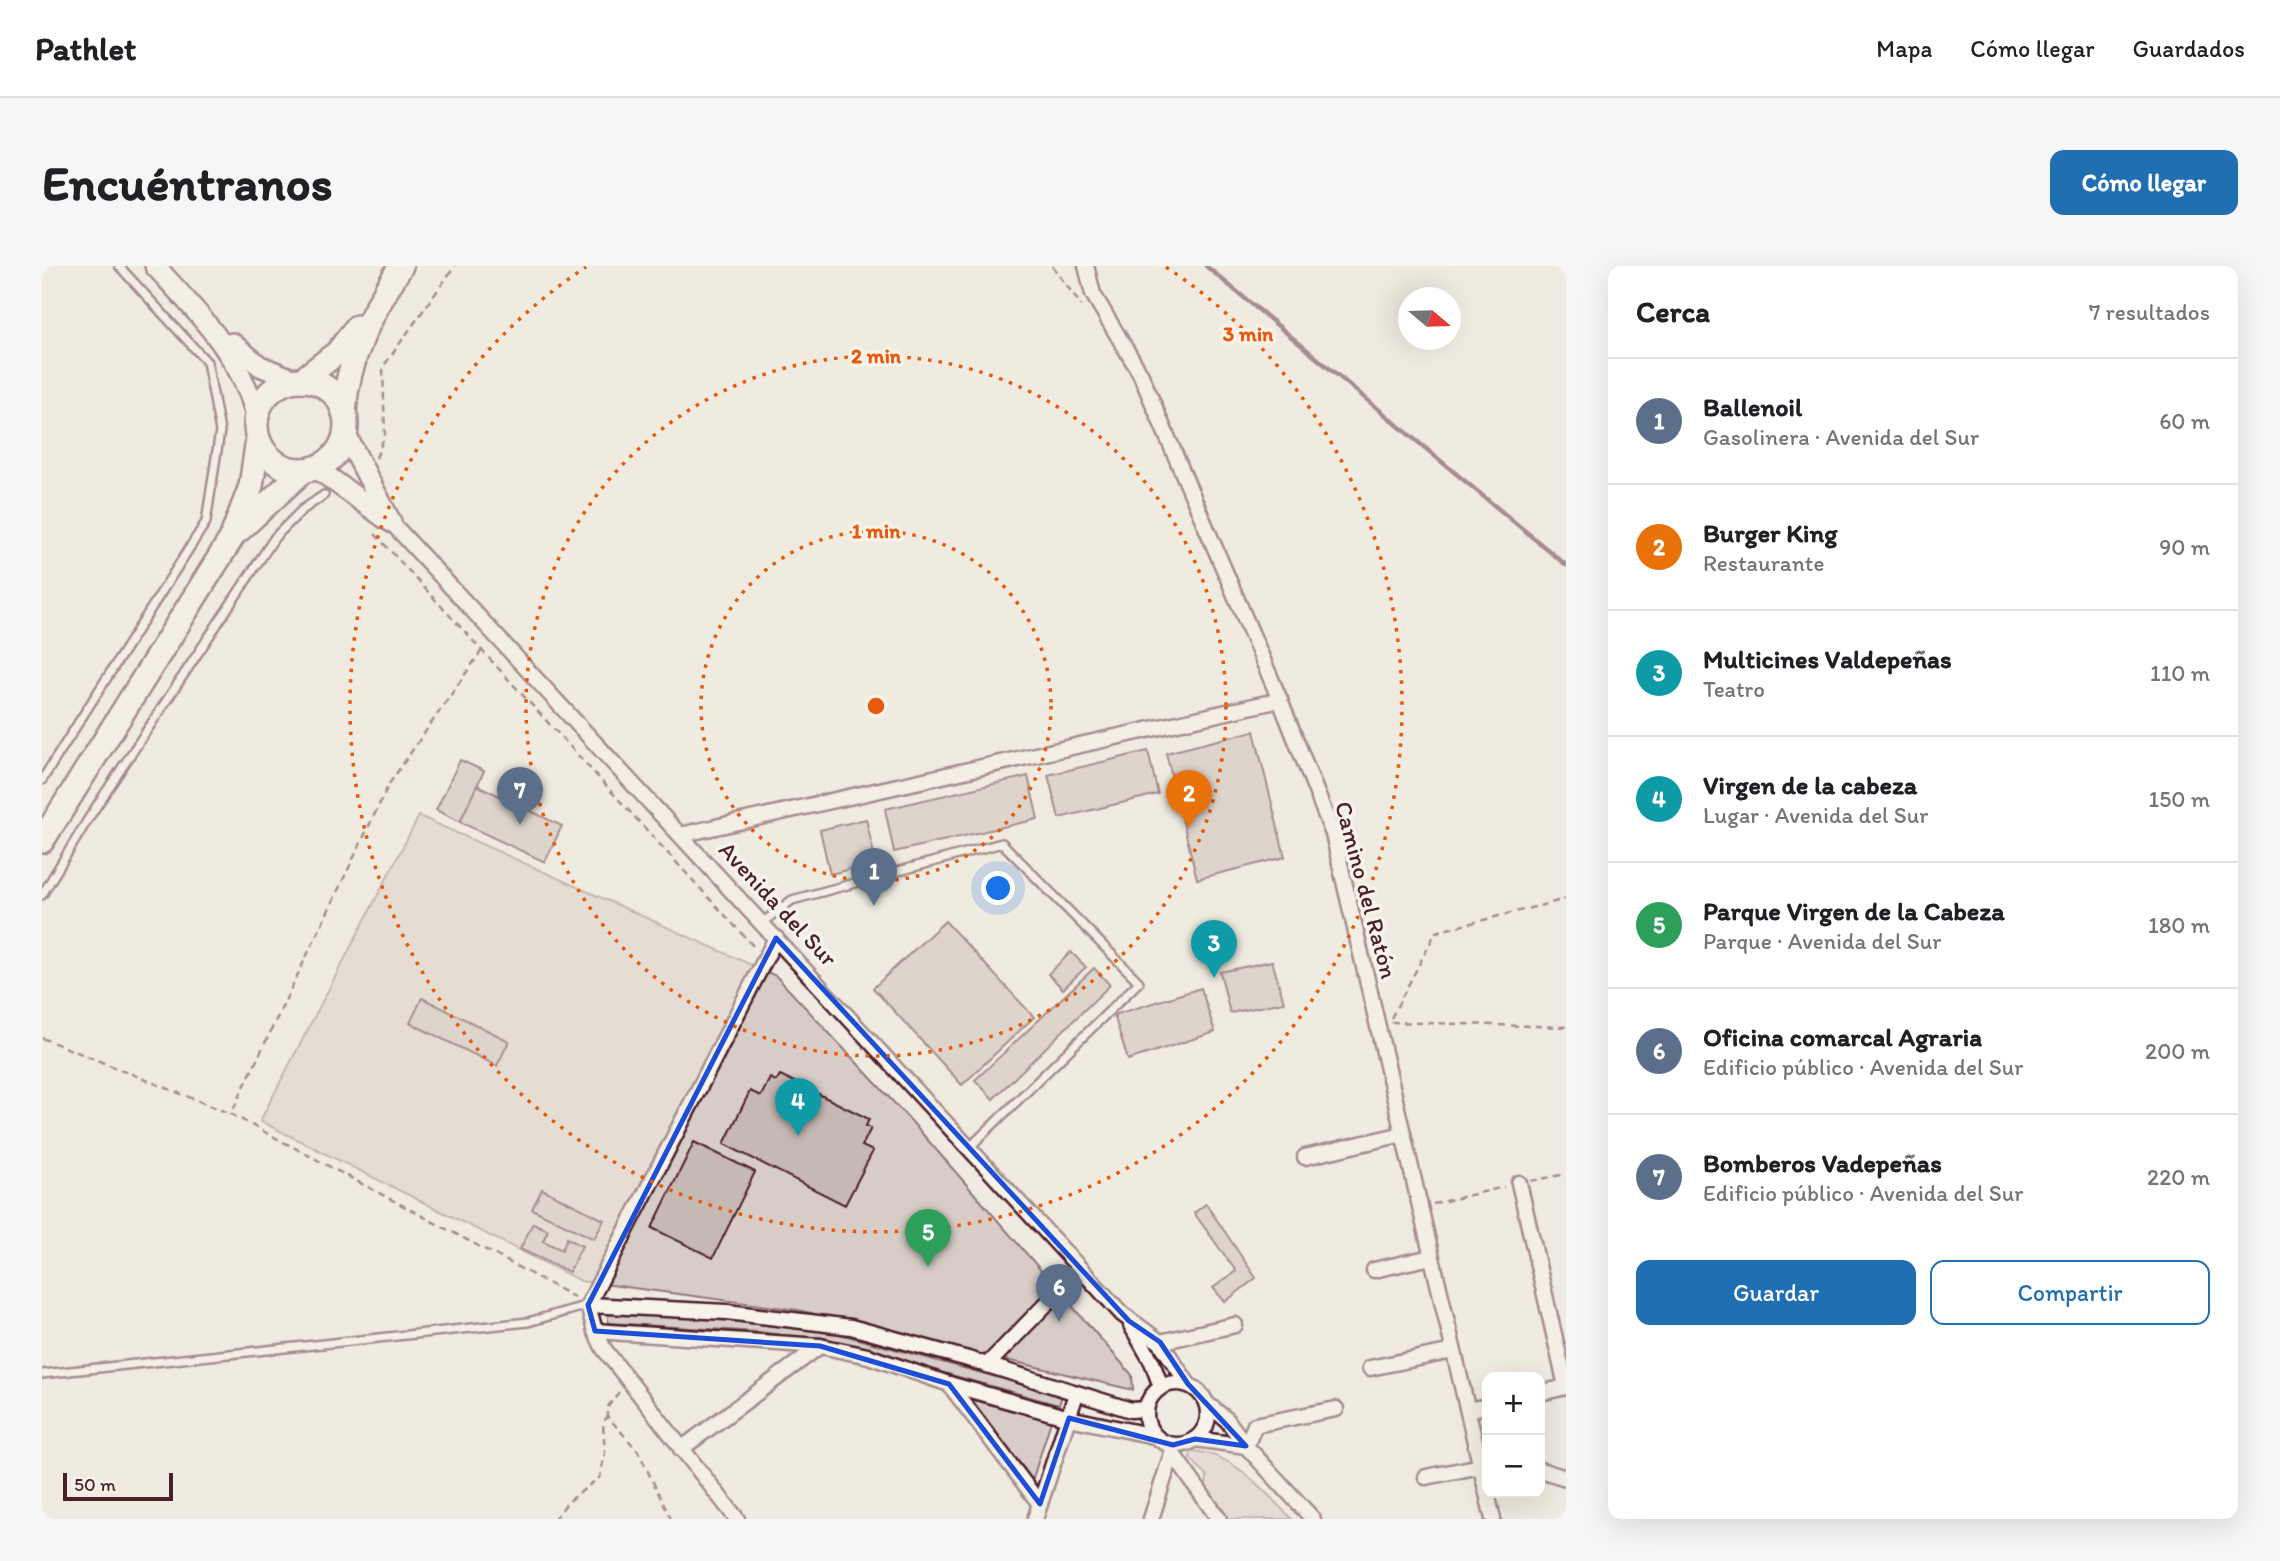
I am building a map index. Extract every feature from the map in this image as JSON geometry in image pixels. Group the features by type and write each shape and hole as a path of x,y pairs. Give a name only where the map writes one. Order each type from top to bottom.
{"main road":[{"path":"155,266 216,333 260,366 329,389 345,423"},
{"path":"256,415 270,391 299,380 338,352 373,310 401,266"},
{"path":"231,539 310,469 335,454 345,423 348,374 373,310"},
{"path":"42,841 231,539 251,486 258,439 256,415 247,384 216,333"},
{"name":"Avenida del Sur","path":"345,423 369,480 391,522"},
{"path":"258,439 264,452 275,463 289,469 310,469"},
{"name":"Avenida del Sur","path":"310,469 391,522"}],"street":[{"name":"Camino del Ratón","path":"1086,266 1093,294 1140,373 1280,701 1333,834 1453,1351 1482,1458"},
{"name":"Avenida del Sur","path":"391,522 1129,1321 1153,1362 1161,1387"},
{"path":"680,835 1280,701"},
{"path":"737,1519 604,1349 595,1331 588,1305 776,938"},
{"path":"1305,1157 1403,1134"},
{"path":"1519,1183 1566,1386 1545,1392"},
{"path":"1374,1270 1431,1257"},
{"path":"987,1365 1055,1295"},
{"path":"588,1305 727,1312 851,1326 1131,1410 1146,1409"},
{"name":"Avenida del Sur","path":"1129,1321 1160,1342 1188,1384"},
{"path":"1160,1342 1235,1325"},
{"path":"595,1331 820,1346 868,1356 949,1384 1069,1418 1154,1436 1173,1449 1219,1519"},
{"path":"681,1449 820,1346"},
{"path":"1370,1368 1453,1351"},
{"path":"1154,1436 1149,1428 1146,1409 1153,1392 1179,1382 1188,1384 1227,1420 1245,1446 1313,1519"},
{"path":"949,1384 1040,1504"},
{"path":"1035,1519 1076,1394"},
{"path":"1152,1519 1173,1449 1195,1439 1206,1423 1206,1403"},
{"path":"1468,1410 1482,1407"},
{"path":"1245,1446 1255,1425 1336,1409"},
{"path":"1195,1439 1245,1446"},
{"path":"1426,1477 1482,1458"},
{"path":"1545,1472 1566,1478"},
{"name":"Camino del Ratón","path":"1489,1498 1493,1519"}],"lane":[{"path":"42,780 206,522 220,431 207,362 119,266"},
{"path":"42,895 90,816 275,537 302,510 324,495"},
{"path":"762,923 792,900 1002,843 1139,982 968,1149"},
{"path":"42,1374 528,1322 588,1305"}],"path":[{"path":"369,480 385,435 383,367 455,266"},
{"path":"370,528 757,949"},
{"path":"231,1114 389,784 482,650"},
{"path":"1566,899 1436,932 1388,1022 1566,1027"},
{"path":"42,1038 231,1114 588,1305"},
{"path":"1420,1208 1566,1174"},
{"path":"554,1519 568,1502 600,1477 605,1454 603,1424 607,1408 629,1381"},
{"path":"607,1416 638,1451 671,1519"}],"highlighted area":[{"path":"776,938 1129,1321 1160,1342 1188,1384 1246,1446 1195,1439 1173,1445 1069,1418 1040,1504 949,1384 820,1346 595,1331 588,1305"}],"shaded area":[{"path":"419,816 776,976 912,1122 1132,1375 1133,1390 798,1310 581,1281 260,1121"},
{"path":"608,1312 702,1318 836,1333 1062,1395 1059,1405 844,1345 761,1332 608,1323"},
{"path":"968,1395 1051,1421 1032,1481"},
{"path":"1191,1451 1207,1453 1235,1466 1292,1519 1219,1519 1206,1491 1207,1476 1190,1458"}],"building":[{"path":"1254,731 1285,857 1197,879 1166,753"},
{"path":"1148,751 1158,794 1059,818 1048,775"},
{"path":"460,760 484,771 460,822 436,810"},
{"path":"1028,776 1038,819 894,852 885,809"},
{"path":"477,785 562,826 545,862 460,822"},
{"path":"866,819 876,863 830,874 820,830"},
{"path":"945,921 1034,1017 962,1085 873,988"},
{"path":"1071,952 1086,967 1063,989 1048,974"},
{"path":"1272,961 1284,1002 1230,1013 1220,972"},
{"path":"1094,968 1110,985 993,1099 975,1080"},
{"path":"1201,988 1215,1032 1128,1060 1114,1015"},
{"path":"422,998 509,1041 497,1066 410,1023"},
{"path":"780,1075 869,1119 866,1126 871,1128 862,1146 873,1151 845,1205 724,1144 750,1091 761,1096 770,1078 776,1081"},
{"path":"694,1142 755,1172 713,1258 652,1228"},
{"path":"542,1189 604,1220 594,1239 532,1209"},
{"path":"1206,1204 1256,1278 1225,1302 1213,1288 1236,1271 1194,1213"},
{"path":"533,1223 548,1230 543,1241 562,1250 567,1238 582,1246 569,1272 520,1249"}],"railway":[{"path":"1206,266 1566,565"}],"place":[{"name":"Bomberos Vadepeñas","path":"520,825"},
{"name":"Burger King","path":"1189,828"},
{"name":"Ballenoil","path":"874,906"},
{"name":"Multicines Valdepeñas","path":"1214,978"},
{"name":"Virgen de la cabeza","path":"798,1136"},
{"name":"Parque Virgen de la Cabeza","path":"928,1267"},
{"name":"Oficina comarcal Agraria","path":"1059,1322"}]}
